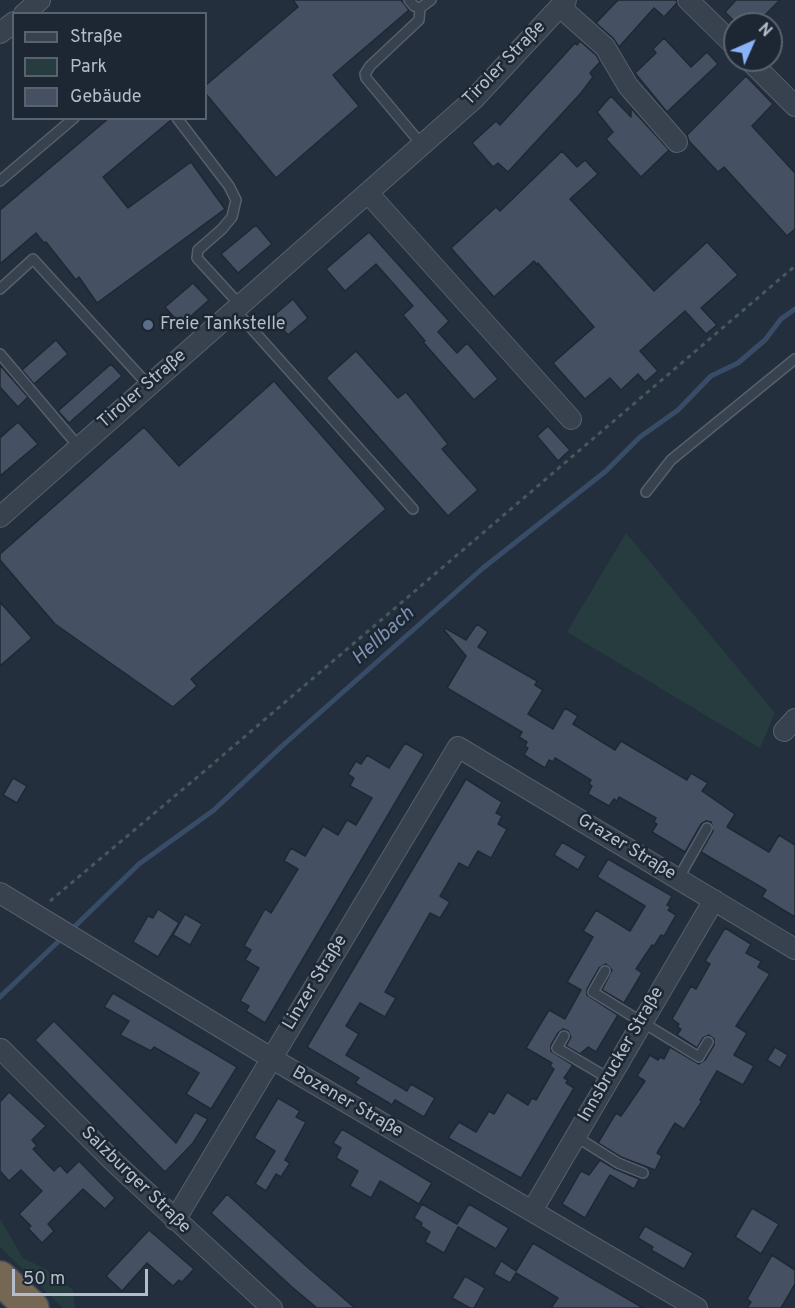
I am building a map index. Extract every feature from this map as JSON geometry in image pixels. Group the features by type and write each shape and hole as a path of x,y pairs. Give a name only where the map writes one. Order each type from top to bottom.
{"highway":[{"path":"0,1278 32,1308"}],"street":[{"path":"26,12 40,0"},
{"path":"688,0 723,34"},
{"name":"Tiroler Straße","path":"0,517 474,99 563,3 605,48 628,86 676,142"},
{"path":"0,33 12,24"},
{"path":"761,72 795,106"},
{"path":"368,193 571,419"},
{"name":"Grazer Straße","path":"458,747 795,949"},
{"name":"Linzer Straße","path":"175,1220 458,747"},
{"name":"Bozener Straße","path":"0,893 271,1058 698,1308"},
{"name":"Innsbrucker Straße","path":"532,1211 714,900"},
{"name":"Salzburger Straße","path":"2,1049 115,1163 272,1308"}],"lane":[{"path":"409,0 414,6 420,8"},
{"path":"422,145 365,75 370,66 419,20 420,8 431,0"},
{"path":"0,181 72,120"},
{"path":"179,120 229,186 236,200 232,217 198,250 197,258 413,509"},
{"path":"0,289 33,259 149,386"},
{"path":"0,354 79,447"},
{"path":"646,492 671,460 795,359"},
{"path":"678,879 707,828"},
{"path":"606,971 592,992 699,1058 708,1042"},
{"path":"564,1036 557,1048 608,1078"},
{"path":"575,1136 618,1163 643,1173"}],"path":[{"path":"33,912 56,896 201,774 795,266"}],"green space":[{"path":"626,533 775,713 760,748 567,632"},
{"path":"0,1219 23,1258 47,1270 73,1290 75,1308 63,1308 0,1247"}],"building":[{"path":"293,0 401,0 409,10 333,75 359,106 276,178 207,95 207,84 298,7"},
{"path":"618,0 676,0 677,3 664,17 654,8 619,47 613,38 596,23"},
{"path":"736,0 780,0 768,12 725,12"},
{"path":"664,38 691,67 707,52 718,64 667,112 635,73 656,53 653,49"},
{"path":"580,41 596,55 600,62 590,73 593,77 508,172 498,163 493,167 472,143 496,121 500,125 575,43 577,45"},
{"path":"746,76 773,104 752,126 795,173 795,229 787,236 724,167 718,172 689,141 687,135"},
{"path":"611,96 631,117 631,108 669,150 641,177 606,139 613,132 597,112"},
{"path":"107,120 171,120 103,177 128,208 191,162 225,209 97,303 79,277 76,280 36,233 0,264 0,210"},
{"path":"562,151 577,167 585,160 598,174 570,199 654,291 707,242 738,275 701,308 717,325 706,334 685,311 640,351 658,371 645,382 638,374 621,390 610,378 585,399 553,363 594,327 538,263 537,265 534,261 494,297 451,248 496,207 500,211"},
{"path":"256,225 272,244 238,273 221,254"},
{"path":"369,232 449,321 438,332 457,353 467,343 498,379 474,400 423,342 425,341 403,315 413,306 376,264 345,291 326,269"},
{"path":"193,283 209,300 181,325 165,307"},
{"path":"293,299 308,318 288,335 272,317"},
{"path":"56,340 68,354 34,384 22,370"},
{"path":"356,351 398,398 406,392 448,444 442,449 478,490 448,516 326,378"},
{"path":"111,364 122,376 69,423 58,411"},
{"path":"0,365 28,397 18,407 0,387"},
{"path":"274,381 386,509 191,679 197,686 173,707 55,624 0,560 0,554 144,427 179,466"},
{"path":"18,422 38,444 0,476 0,438"},
{"path":"548,426 570,450 558,461 537,436"},
{"path":"0,602 32,638 0,666"},
{"path":"477,624 488,632 478,647 537,681 535,685 543,690 528,714 553,729 565,708 578,716 573,724 615,750 621,741 687,780 691,773 708,783 702,791 735,814 727,827 769,852 779,835 795,845 795,917 762,897 766,890 701,852 713,831 711,822 706,821 701,824 685,852 652,832 657,824 654,822 656,818 619,797 617,801 614,799 609,806 588,794 592,786 589,784 591,780 555,758 553,762 549,760 545,768 524,755 528,748 525,746 527,742 519,737 522,732 447,688 466,656 444,630 445,628 466,640"},
{"path":"405,743 424,754 265,1023 246,1011 249,1006 240,1001 259,968 245,960 251,950 244,946 265,909 271,913 298,869 284,861 291,848 305,856 323,826 338,835 347,820 356,825 372,798 350,786 354,778 348,774 356,761 361,764 367,755 389,768"},
{"path":"13,778 27,786 17,803 3,795"},
{"path":"466,779 502,802 496,813 502,816 498,824 507,829 491,858 478,851 468,868 459,863 440,896 450,902 440,918 430,913 385,992 396,998 385,1017 360,1003 346,1026 359,1034 346,1055 407,1091 411,1084 435,1098 424,1117 395,1100 392,1105 355,1083 359,1078 307,1047"},
{"path":"562,842 586,856 578,870 554,855"},
{"path":"608,859 672,896 667,905 671,907 668,910 676,915 664,936 661,935 654,946 652,945 636,969 642,973 624,1003 602,990 612,970 606,964 599,968 587,989 587,995 618,1015 596,1052 588,1047 580,1054 566,1046 571,1037 568,1031 563,1029 558,1033 551,1045 551,1051 573,1065 564,1078 568,1080 566,1083 574,1088 521,1178 448,1138 459,1122 476,1132 489,1111 494,1114 507,1092 528,1105 532,1098 536,1100 554,1069 550,1066 552,1063 526,1048 549,1010 565,1019 581,990 567,982 593,937 583,931 596,910 630,931 645,906 597,877"},
{"path":"158,909 179,923 158,957 133,942 148,916 153,918"},
{"path":"185,914 202,924 190,945 173,935"},
{"path":"725,928 751,944 746,953 761,961 758,967 770,974 736,1026 747,1033 734,1055 754,1066 743,1085 717,1071 684,1129 675,1123 657,1153 662,1156 655,1170 621,1157 598,1143 616,1113 621,1116 645,1081 637,1076 650,1055 658,1060 660,1057 664,1059 670,1047 699,1064 705,1060 714,1045 714,1039 709,1035 703,1038 697,1048 677,1035 681,1029 677,1027 679,1024 672,1019 691,986 696,989 710,964 705,961"},
{"path":"113,993 237,1067 211,1109 186,1094 199,1073 154,1047 151,1051 120,1035 129,1021 104,1007"},
{"path":"54,1021 176,1143 195,1112 208,1119 193,1143 165,1172 35,1040"},
{"path":"775,1047 788,1055 780,1068 767,1060"},
{"path":"9,1092 46,1126 32,1140 37,1146 33,1149 54,1171 60,1165 67,1173 79,1161 115,1198 105,1209 83,1189 48,1224 54,1231 42,1243 28,1228 31,1226 19,1214 42,1191 21,1170 9,1181 0,1171 0,1102"},
{"path":"278,1098 300,1111 296,1117 306,1122 285,1160 290,1163 281,1177 276,1174 266,1191 255,1184 275,1151 254,1138"},
{"path":"342,1129 432,1183 419,1204 380,1181 371,1198 350,1186 358,1171 336,1158 341,1148 333,1143"},
{"path":"600,1160 639,1179 634,1189 610,1175 585,1218 562,1204 581,1171 589,1175"},
{"path":"227,1194 355,1308 317,1308 292,1287 211,1213"},
{"path":"422,1204 457,1224 469,1204 509,1228 496,1249 458,1227 444,1253 425,1242 430,1232 414,1218"},
{"path":"752,1208 779,1224 761,1254 735,1237"},
{"path":"645,1226 693,1253 684,1269 651,1250 653,1247 638,1238"},
{"path":"149,1230 194,1269 182,1282 179,1280 173,1286 147,1263 122,1291 106,1276"},
{"path":"533,1243 643,1308 551,1308 558,1298 533,1283 516,1273 510,1283 494,1274 501,1261 516,1271"},
{"path":"772,1255 795,1270 795,1284 781,1308 747,1308 751,1302 747,1299"},
{"path":"465,1276 485,1288 474,1308 452,1298"}],"waterway":[{"name":"Hellbach","path":"70,931 139,864 214,810 281,747 483,568 606,471 640,437 678,410 711,376 738,363 765,340 781,319 795,309"},
{"name":"Hellbach","path":"0,997 63,937"}],"place":[{"name":"Freie Tankstelle","path":"148,325"}]}
